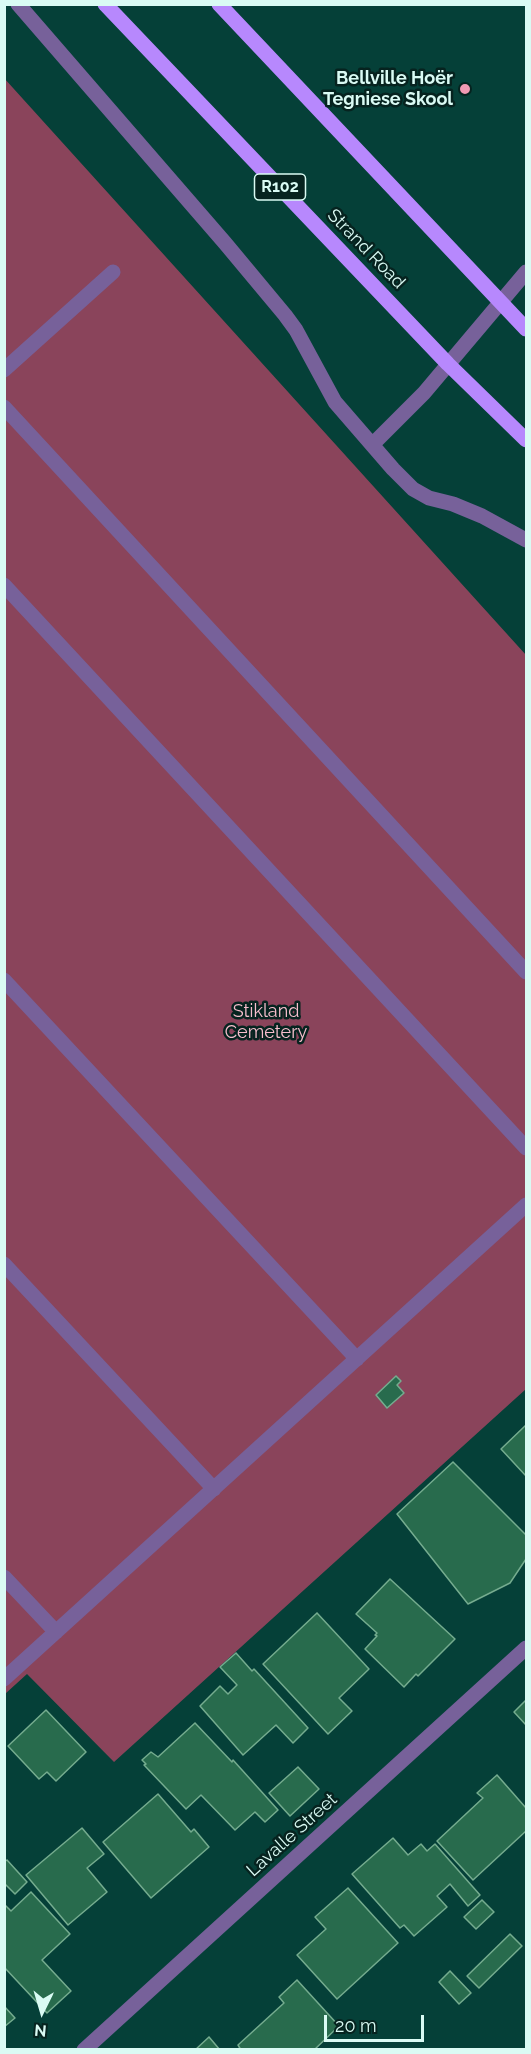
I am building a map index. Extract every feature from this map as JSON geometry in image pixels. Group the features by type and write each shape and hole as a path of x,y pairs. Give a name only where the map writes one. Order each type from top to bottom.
{"main road":[{"name":"Strand Road","path":"105,4 448,364 526,440"},
{"path":"219,4 526,329"}],"street":[{"path":"18,4 285,315 301,339 335,402 413,489 429,498 453,504 482,516 526,540"},
{"path":"372,445 424,393 526,272"},
{"path":"4,370 113,273"},
{"path":"4,407 526,972"},
{"path":"4,585 526,1148"},
{"path":"4,980 357,1359"},
{"path":"4,1679 526,1204"},
{"path":"4,1264 214,1489"},
{"path":"4,1577 56,1632"},
{"name":"Lavalle Street","path":"84,2049 526,1648"}],"green space":[{"name":"Stikland Cemetery","path":"4,78 526,655 526,1389 114,1762 27,1674 5,1694"}],"building":[{"path":"396,1376 401,1381 397,1385 404,1393 387,1408 376,1395"},
{"path":"526,1425 526,1476 501,1449"},
{"path":"453,1462 526,1535 526,1559 510,1583 468,1604 397,1514"},
{"path":"390,1579 455,1639 404,1687 365,1649 377,1633 356,1614"},
{"path":"317,1613 369,1669 339,1698 352,1711 328,1734 263,1664"},
{"path":"236,1653 252,1671 254,1669 308,1728 293,1743 276,1725 243,1755 200,1706 220,1686 228,1694 237,1685 220,1667"},
{"path":"526,1700 526,1725 514,1712"},
{"path":"46,1710 86,1752 56,1781 47,1772 39,1779 8,1746"},
{"path":"195,1723 232,1762 233,1760 278,1810 265,1822 255,1812 235,1830 201,1795 186,1809 144,1765 146,1764 142,1760 151,1752 158,1757"},
{"path":"298,1767 319,1789 290,1816 269,1793"},
{"path":"497,1775 526,1808 526,1831 473,1880 437,1841 483,1798 477,1793"},
{"path":"158,1794 191,1832 194,1829 209,1847 151,1898 103,1842"},
{"path":"82,1828 104,1854 87,1868 107,1892 68,1925 26,1875"},
{"path":"393,1838 408,1855 421,1844 427,1851 435,1844 480,1895 468,1906 450,1884 437,1896 447,1907 414,1936 404,1925 400,1928 352,1874"},
{"path":"7,1860 27,1882 15,1894 4,1883 4,1862"},
{"path":"348,1888 398,1943 337,1999 297,1955 326,1929 315,1917"},
{"path":"31,1892 70,1934 42,1960 71,1991 47,2013 4,1967 4,1904 11,1911"},
{"path":"482,1900 494,1912 476,1929 464,1917"},
{"path":"510,1934 522,1946 479,1988 467,1976"},
{"path":"450,1971 471,1993 459,2004 439,1982"},
{"path":"297,1980 339,2026 314,2050 241,2050 238,2045 284,2003 279,1997"},
{"path":"4,2006 15,2018 4,2027"},
{"path":"209,2037 220,2050 195,2050"}],"place":[{"name":"Bellville Hoër Tegniese Skool","path":"465,89"}]}
